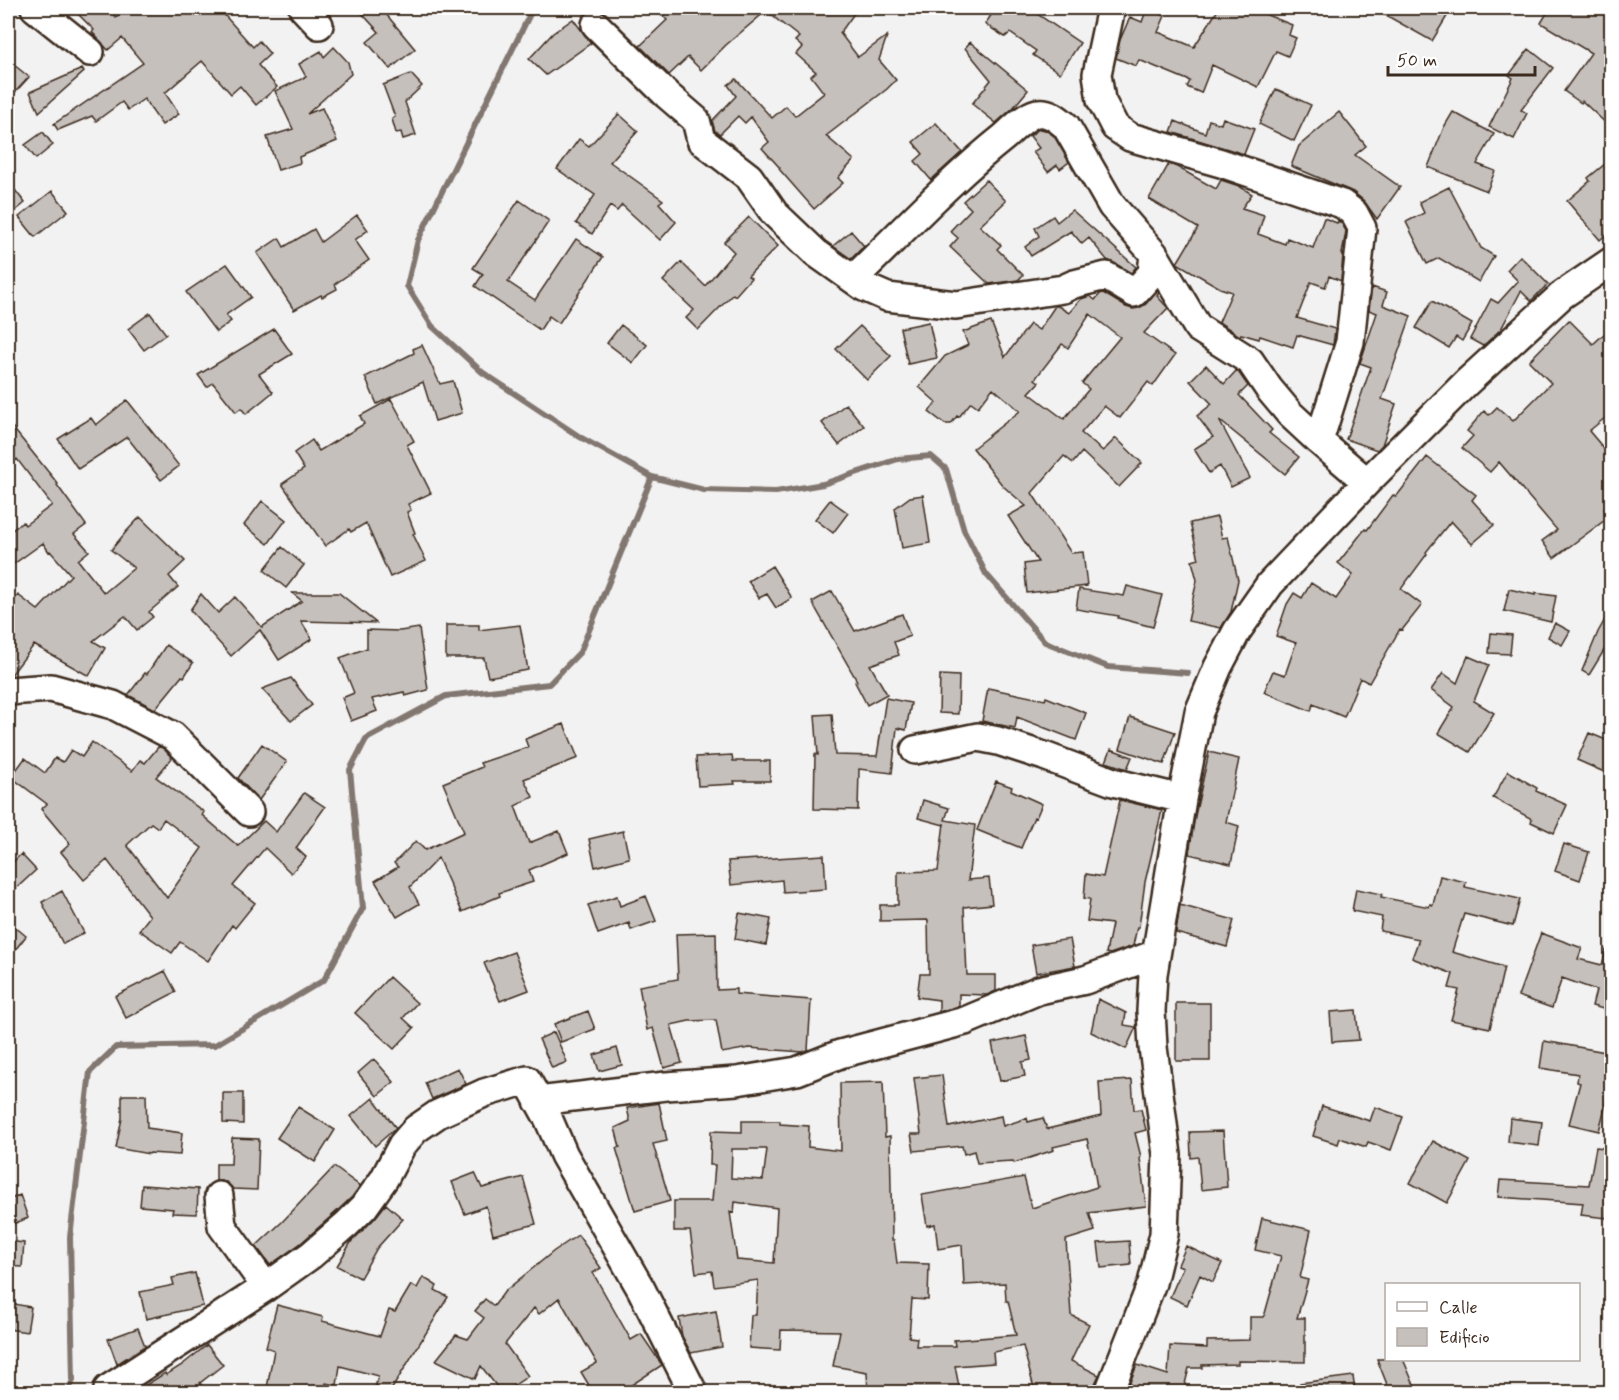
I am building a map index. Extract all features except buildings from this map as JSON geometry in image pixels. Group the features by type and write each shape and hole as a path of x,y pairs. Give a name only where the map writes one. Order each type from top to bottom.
{"street":[{"path":"35,8 90,52"},
{"path":"1111,8 1097,74 1101,100 1115,127 1130,137 1297,187 1342,204 1354,213 1362,228 1350,342 1319,441"},
{"path":"596,24 696,120 701,140 749,177 774,213 816,253 864,287 887,297 956,305 1063,289 1106,276 1134,293 1152,273 1154,254"},
{"path":"853,279 970,164 1024,120 1036,113 1046,113 1057,118 1066,126 1112,206 1154,254 1198,328 1250,361 1290,414 1367,482"},
{"path":"1109,1392 1152,1283 1164,1234 1167,1155 1153,1047 1151,1011 1153,974 1199,712 1218,667 1237,631 1270,584 1367,482 1466,383 1562,295 1611,261"},
{"path":"8,691 51,688 113,705 173,736 249,812"},
{"path":"915,750 978,737 1044,756 1113,782 1182,799"},
{"path":"538,1101 666,1086 737,1081 797,1071 840,1054 965,1021 1039,990 1085,980 1156,954"},
{"path":"108,1389 266,1287 311,1255 353,1218 384,1179 402,1145 416,1128 438,1114 484,1093 526,1080 548,1118 564,1155 641,1289 693,1392"},
{"path":"219,1196 222,1226 266,1287"}],"waterway":[{"path":"533,8 418,240 407,286 432,326 482,372 580,437 652,477 704,490 776,492 823,484 898,459 931,456 946,469 964,530 986,574 1045,642 1108,667 1188,673"},
{"path":"68,1392 73,1380 70,1237 90,1072 116,1047 215,1045 324,980 363,908 350,770 366,739 446,696 549,684 580,652 652,477"}]}
